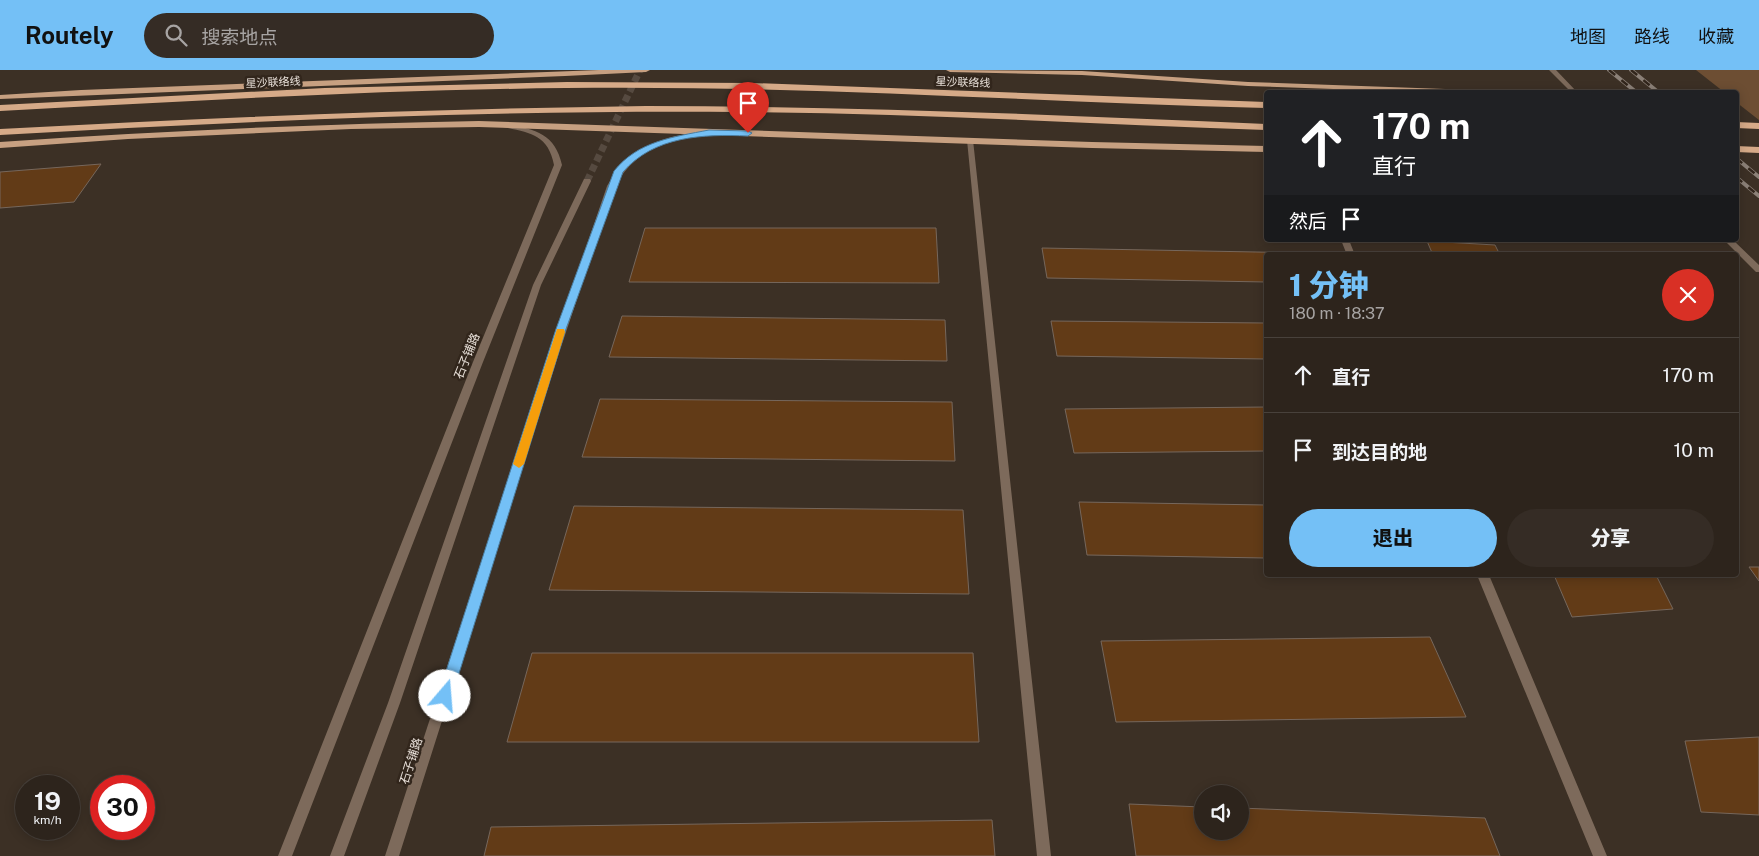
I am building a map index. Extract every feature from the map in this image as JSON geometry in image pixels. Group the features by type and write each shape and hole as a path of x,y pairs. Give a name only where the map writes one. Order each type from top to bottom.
{"highway":[{"name":"星沙联络线","path":"0,108 316,92 567,85 752,86 1264,105"},
{"path":"0,132 303,116 575,110 740,109 942,113 1264,127"},
{"path":"1739,125 1759,126"},
{"path":"1739,149 1759,150"}],"main road":[{"path":"0,98 266,84 646,70"},
{"path":"950,70 1082,73 1248,84 1417,90"},
{"path":"0,145 128,136 341,127 499,124 1092,145 1264,149"}],"street":[{"path":"550,75 574,70"},
{"path":"1552,70 1572,90"},
{"name":"石子铺路","path":"285,856 478,362 558,164 557,150 550,142 535,134 499,124"},
{"name":"石子铺路","path":"392,856 463,642 561,329 612,186 619,171 629,160 645,148 685,136 709,132"},
{"path":"970,140 1044,856"},
{"path":"337,856 397,693 537,285 587,181"},
{"path":"1730,242 1759,270"},
{"path":"1484,577 1600,856"}],"shaded area":[{"path":"1696,70 1759,70 1759,120 1739,104 1739,90 1721,90"}],"building":[{"path":"101,164 74,202 0,208 0,172"},
{"path":"645,228 936,228 939,283 629,282"},
{"path":"1427,242 1495,245 1498,252 1432,252"},
{"path":"1042,248 1264,252 1264,282 1047,278"},
{"path":"622,316 945,320 947,361 609,357"},
{"path":"1051,321 1264,323 1264,359 1057,356"},
{"path":"600,399 952,402 955,461 582,457"},
{"path":"1264,407 1264,451 1074,453 1065,409"},
{"path":"1079,502 1264,505 1264,558 1087,555"},
{"path":"574,506 963,510 969,594 549,590"},
{"path":"1749,567 1759,567 1759,581"},
{"path":"1555,577 1657,577 1673,609 1572,617"},
{"path":"1430,637 1466,717 1116,722 1101,641"},
{"path":"532,653 973,653 979,742 507,742"},
{"path":"1759,737 1759,815 1701,812 1685,741"},
{"path":"1129,804 1194,807 1194,840 1249,840 1249,808 1485,818 1500,856 1136,856"},
{"path":"992,820 995,856 484,856 491,827"}],"tunnel":[{"path":"587,181 640,70"}],"railway":[{"path":"1609,70 1634,90"},
{"path":"1631,70 1656,90"},
{"path":"1739,160 1759,177"},
{"path":"1739,179 1759,196"}],"slow traffic":[{"path":"519,464 560,332"}],"route":[{"path":"445,696 561,329 619,171 629,160 645,148 663,142 709,132 748,133"}]}
